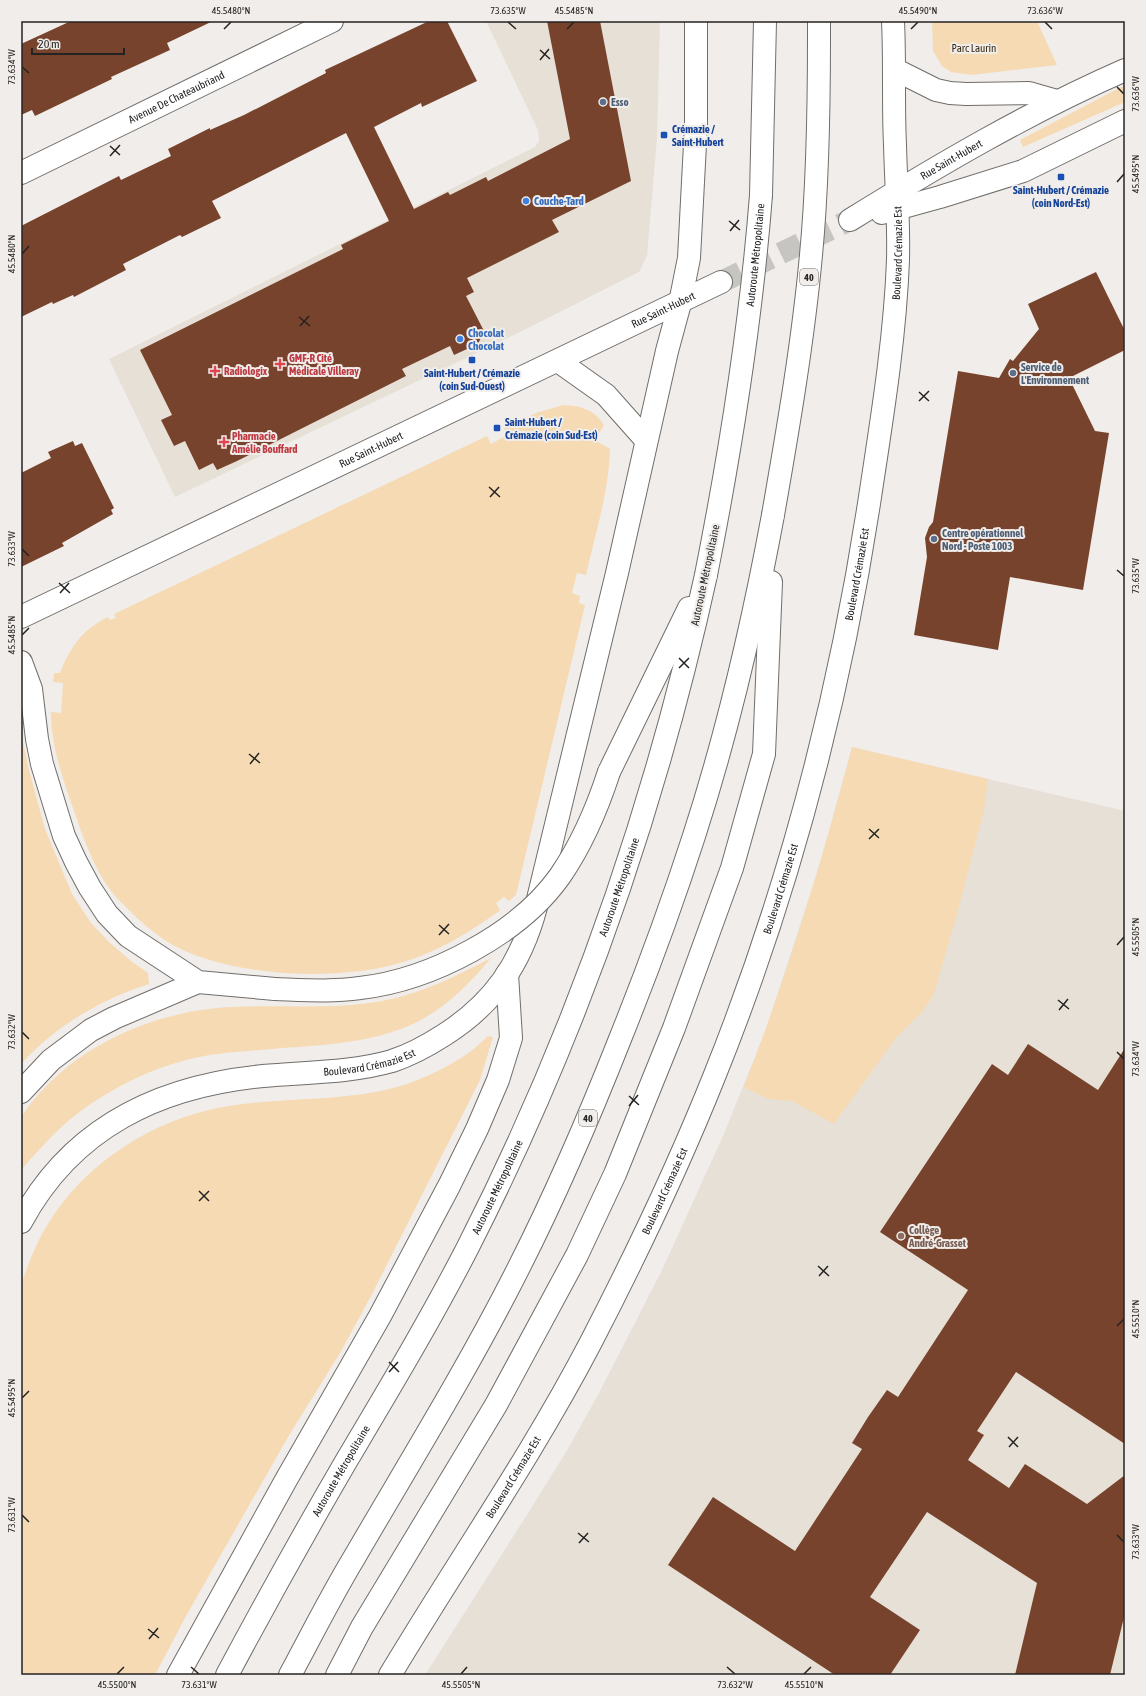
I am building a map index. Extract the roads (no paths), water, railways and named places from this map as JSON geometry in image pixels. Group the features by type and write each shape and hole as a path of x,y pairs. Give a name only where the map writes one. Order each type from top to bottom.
{"main road":[{"name":"Avenue De Chateaubriand","path":"21,173 332,21"},
{"name":"Boulevard Crémazie Est","path":"21,1222 54,1172 68,1157 85,1141 104,1128 144,1105 191,1089 221,1083 261,1076 361,1067 391,1061 412,1054 434,1042 470,1018 486,1001 507,974 525,942 536,907 619,566 646,440 680,303 690,242 696,125 696,21"},
{"name":"Autoroute Métropolitaine","path":"226,1675 273,1588 409,1355 466,1250 495,1192 546,1078 601,940 680,685 706,575 717,518 732,431 755,266 761,195 765,21"},
{"name":"40","path":"290,1675 352,1560 452,1391 495,1314 562,1179 594,1105 650,963 694,834 712,776 745,652 773,515 794,389 811,254 818,154 819,21"},
{"name":"Boulevard Crémazie Est","path":"390,1675 519,1470 568,1386 616,1293 666,1190 701,1110 759,955 777,899 814,774 839,669 858,575 883,418 890,361 898,258 893,21"},
{"path":"894,70 936,90 950,93 1029,93 1057,101"},
{"name":"Rue Saint-Hubert","path":"896,201 1004,129 1057,101 1125,70"},
{"path":"896,201 1023,170 1125,121"},
{"name":"Rue Saint-Hubert","path":"21,617 680,303 721,282"},
{"path":"558,361 606,395 646,440"},
{"path":"337,1675 390,1579 496,1405 577,1255 616,1174 674,1028 734,861 764,754 773,515"},
{"path":"21,662 28,677 31,689 37,739 48,788 64,836 90,888 107,914 128,936 198,982 237,986 311,990 335,990 368,987 406,978 431,970 492,938 517,920 541,898 559,877 587,829 599,802 609,772 706,575"},
{"path":"178,1675 286,1480 388,1303 477,1129 498,1080 511,1038 507,974"},
{"path":"21,1092 51,1060 91,1030 114,1018 198,982"}],"tunnel":[{"path":"721,282 850,220"}],"place":[{"name":"Esso","path":"603,102"},
{"name":"Crémazie / Saint-Hubert","path":"664,135"},
{"name":"Saint-Hubert / Crémazie (coin Nord-Est)","path":"1061,177"},
{"name":"Couche-Tard","path":"526,201"},
{"name":"Chocolat Chocolat","path":"460,339"},
{"name":"Saint-Hubert / Crémazie (coin Sud-Ouest)","path":"472,360"},
{"name":"GMF-R Cité Médicale Villeray","path":"280,364"},
{"name":"Radiologix","path":"215,371"},
{"name":"Service de L'Environnement","path":"1013,373"},
{"name":"Saint-Hubert / Crémazie (coin Sud-Est)","path":"497,428"},
{"name":"Pharmacie Amélie Bouffard","path":"224,442"},
{"name":"Centre opérationnel Nord - Poste 1003","path":"934,539"},
{"name":"Collège André-Grasset","path":"901,1236"}],"park label":[{"name":"Parc Laurin","path":"974,48"}]}
